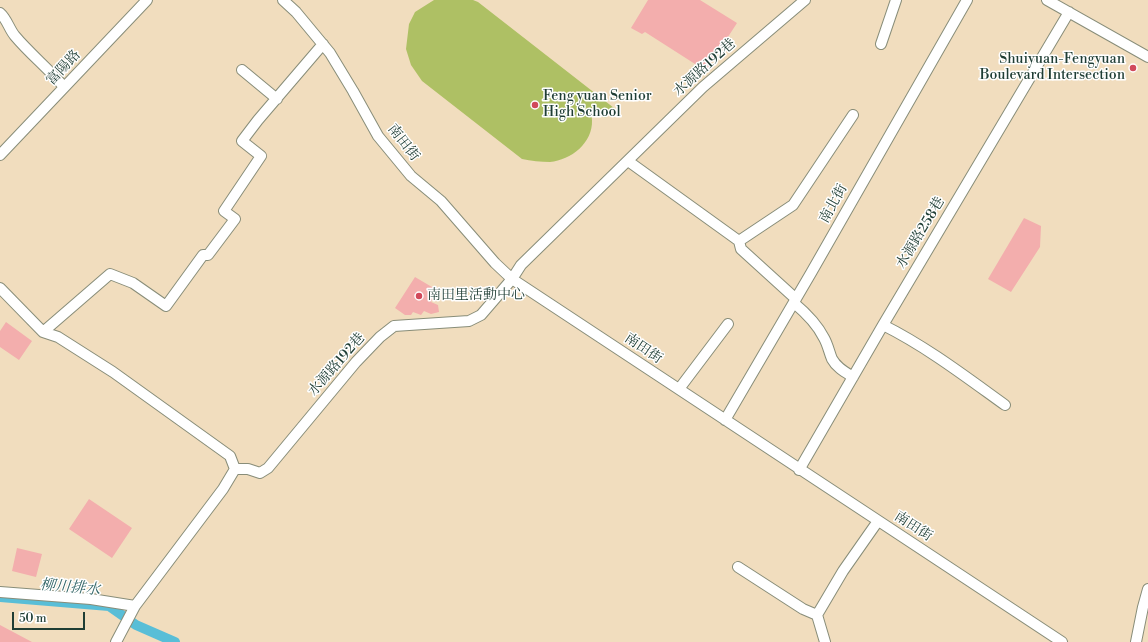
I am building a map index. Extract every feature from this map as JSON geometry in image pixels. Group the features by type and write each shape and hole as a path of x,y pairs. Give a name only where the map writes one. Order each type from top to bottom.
{"street":[{"name":"富陽路","path":"0,155 147,0"},
{"name":"南田街","path":"283,0 296,12 330,53 378,136 411,176 441,201 495,263 512,279 799,470 1017,612 1056,640"},
{"name":"水源路192巷","path":"235,469 248,469 260,473 268,468 356,362 380,337 394,326 469,321 481,315 512,279 521,265 703,87 805,0"},
{"path":"881,44 896,0"},
{"name":"南北街","path":"725,420 795,301 967,0"},
{"path":"1047,0 1148,57"},
{"name":"水源路258巷","path":"799,470 883,325 1069,12"},
{"path":"0,13 6,19 14,34 30,53 49,70 64,87"},
{"path":"43,332 110,274 133,284 166,306 203,255 208,255 235,219 224,211 261,156 242,141 323,44"},
{"path":"242,70 277,99"},
{"path":"739,241 793,205 853,115"},
{"path":"628,161 739,241 741,249 804,311 825,339 835,364 842,371 853,377"},
{"path":"0,288 43,332 58,337 113,372 230,456 235,469 223,489 134,606 116,642"},
{"path":"679,390 728,324"},
{"path":"883,325 898,332 930,352 1005,405"},
{"path":"825,642 817,615 843,571 878,521"},
{"path":"738,566 803,609 817,615"},
{"path":"1136,642 1148,589"},
{"path":"0,592 91,599 134,606"}],"green space":[{"path":"434,0 473,0 478,2 614,108 605,118 589,108 592,120 589,136 579,149 566,158 550,162 522,159 422,81 411,65 406,49 409,24 415,12"}],"building":[{"path":"648,0 700,0 737,23 706,71 645,32 642,34 631,28"},
{"path":"1024,218 1041,226 1040,247 1011,292 988,279"},
{"name":"南田里活動中心","path":"415,277 437,290 431,302 438,305 439,312 431,314 424,311 421,315 413,312 411,315 405,315 395,308"},
{"path":"6,322 32,341 19,360 0,347 0,331"},
{"path":"89,499 132,528 112,558 69,529"},
{"path":"17,548 42,554 36,577 12,571"},
{"path":"0,625 32,642 0,642"}],"waterway":[{"name":"柳川排水","path":"0,597 109,606 136,625 175,642"}],"place":[{"name":"Shuiyuan-Fengyuan Boulevard Intersection","path":"1133,68"},
{"name":"Feng yuan Senior High School","path":"535,105"},
{"name":"南田里活動中心","path":"419,296"}]}
